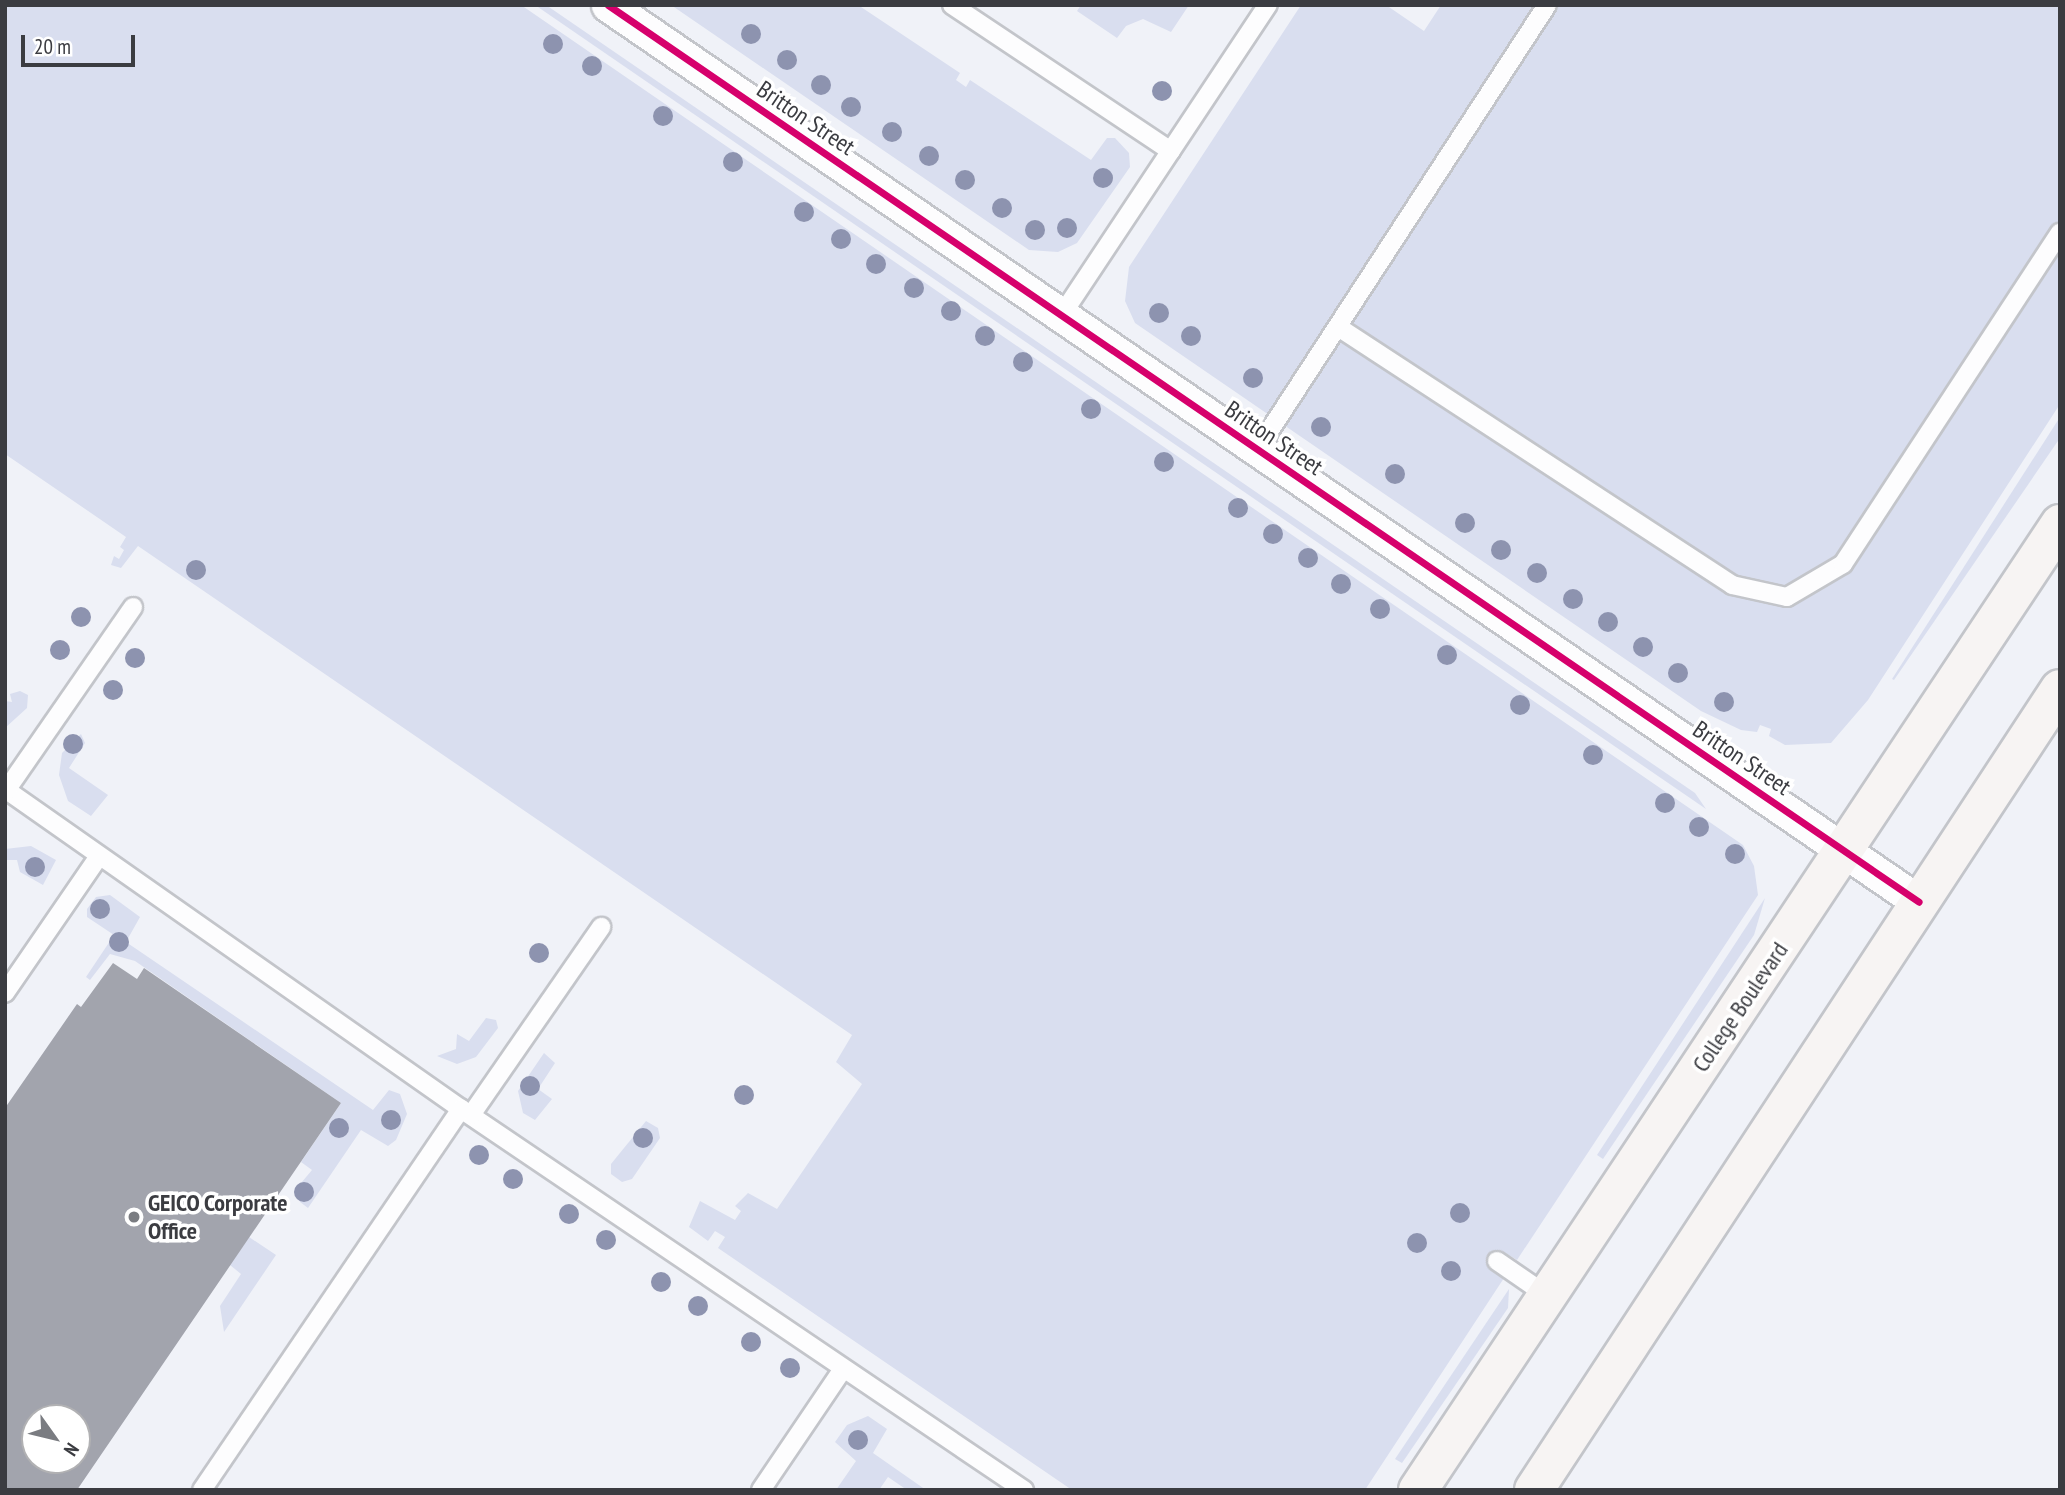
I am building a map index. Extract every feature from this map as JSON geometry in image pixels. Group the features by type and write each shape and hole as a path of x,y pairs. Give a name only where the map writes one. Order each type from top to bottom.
{"main road":[{"name":"College Boulevard","path":"1418,1490 2060,524"},
{"path":"1534,1490 2060,688"}],"street":[{"name":"Britton Street","path":"608,5 1919,902"}],"lane":[{"path":"953,5 1171,151"},
{"path":"1061,316 1268,5"},
{"path":"1257,450 1548,5"},
{"path":"1338,327 1732,585 1787,597 1843,564 2060,233"},
{"path":"133,607 6,791 466,1112 1024,1490"},
{"path":"5,993 99,856"},
{"path":"202,1490 466,1112 601,927"},
{"path":"1497,1261 1548,1296"},
{"path":"761,1490 843,1369"}],"shaded area":[{"path":"5,5 521,5 1743,845 1754,866 1758,895 1517,1260 1504,1252 1497,1261 1492,1270 1504,1278 1365,1490 1072,1490 718,1248 725,1237 715,1231 708,1241 689,1227 700,1201 735,1220 741,1211 735,1206 748,1193 777,1209 862,1084 836,1062 852,1035 138,546 121,568 111,565 114,556 119,559 124,550 120,547 126,537 5,454"},
{"path":"535,5 546,5 1695,793 1706,809"},
{"path":"671,5 858,5 960,73 956,80 966,87 970,80 1091,160 1107,138 1115,138 1129,153 1130,167 1077,243 1058,252 1029,250"},
{"path":"1081,5 1189,5 1171,32 1143,19 1126,26 1117,38 1077,11"},
{"path":"1301,5 1386,5 1424,31 1441,5 2060,5 2060,404 1868,700 1831,743 1785,745 1769,736 1771,729 1760,725 1757,732 1741,730 1701,711 1135,323 1125,301 1129,267"},
{"path":"2060,417 2060,438 1894,680 1892,679"},
{"path":"20,691 28,695 27,708 5,728 5,701 12,702 10,694"},
{"path":"81,734 85,743 69,768 108,795 91,816 68,801 59,775 62,753"},
{"path":"31,846 56,860 43,885 20,872 17,860 5,860 5,849"},
{"path":"110,895 140,917 126,942 373,1110 389,1090 400,1094 407,1114 396,1140 388,1146 361,1130 308,1208 300,1202 296,1189 312,1170 301,1162 341,1103 135,961 110,954 90,980 86,977 114,935 87,917 87,909 96,897"},
{"path":"1765,898 1754,935 1603,1159 1597,1155"},
{"path":"486,1018 496,1020 498,1028 476,1057 457,1064 437,1056 456,1049 457,1034 469,1041"},
{"path":"544,1053 555,1063 538,1089 552,1099 535,1120 523,1113 518,1091"},
{"path":"646,1121 658,1128 660,1138 632,1179 622,1182 611,1174 611,1164"},
{"path":"249,1237 276,1255 224,1332 220,1306 241,1274 230,1265"},
{"path":"1509,1289 1508,1308 1402,1463 1395,1459"},
{"path":"868,1416 887,1429 873,1453 926,1490 907,1490 888,1477 879,1490 836,1490 856,1461 835,1442 847,1425"}],"building":[{"name":"GEICO Corporate Office","path":"113,963 137,979 144,968 341,1103 91,1469 91,1404 21,1404 21,1474 88,1474 77,1490 5,1490 5,1108 77,1004 81,1007"}],"cycle path":[{"path":"608,5 1919,902"}],"place":[{"name":"GEICO Corporate Office","path":"134,1217"}]}
